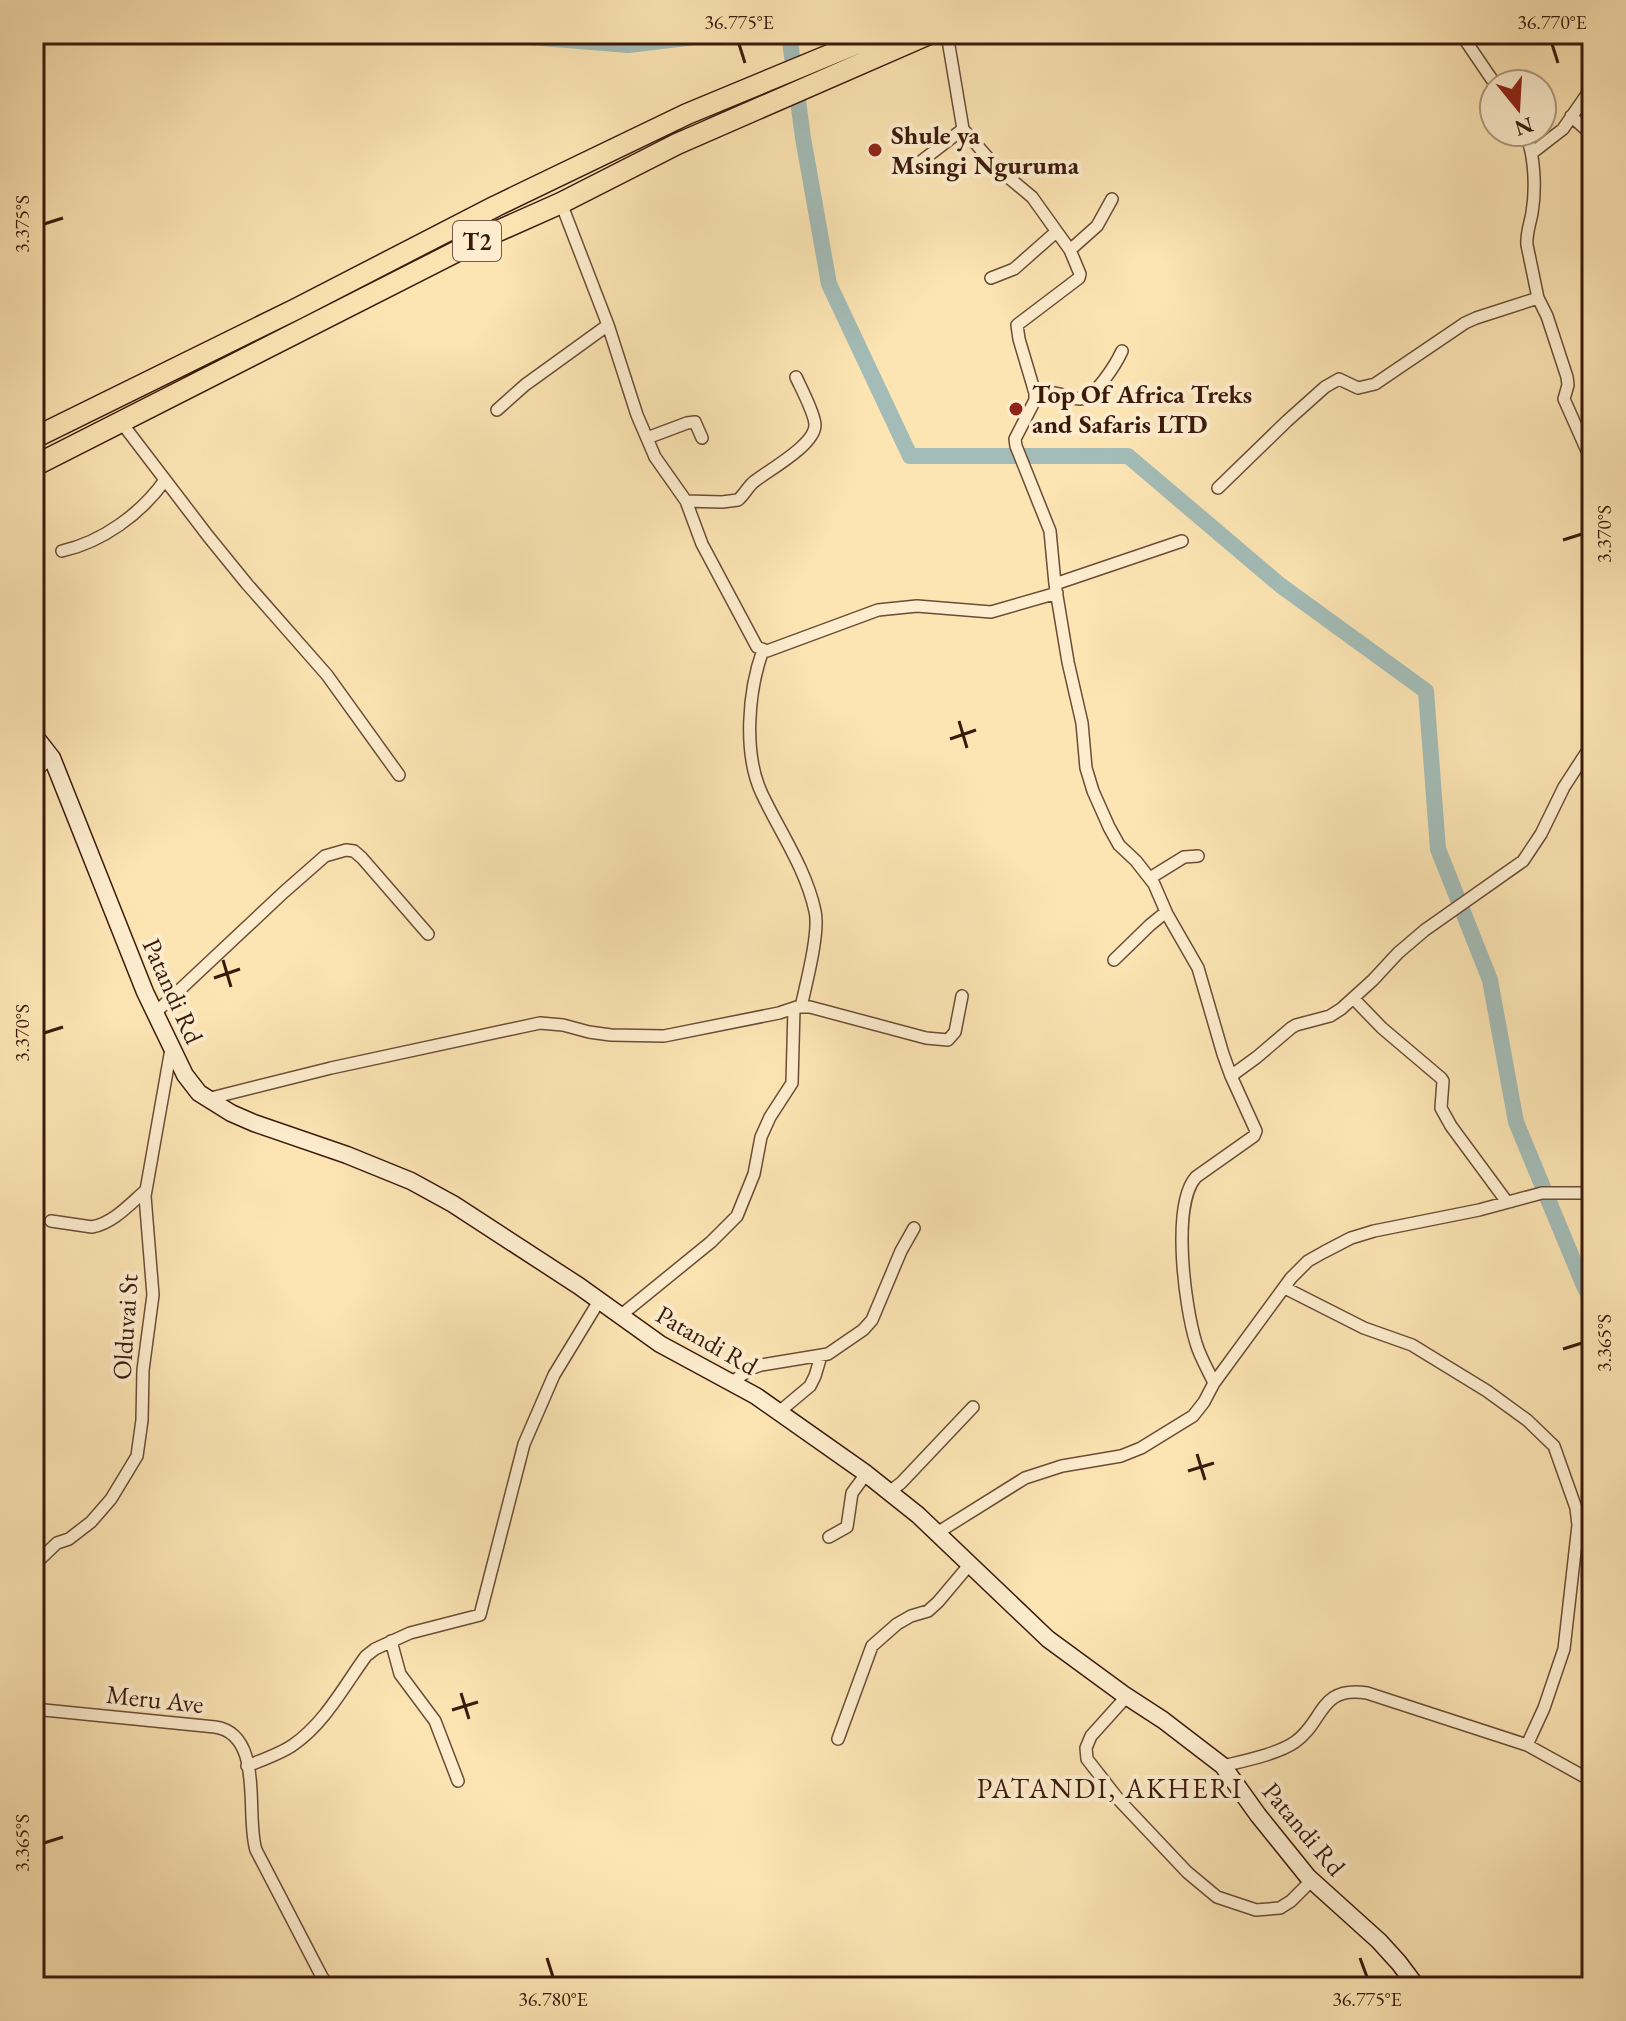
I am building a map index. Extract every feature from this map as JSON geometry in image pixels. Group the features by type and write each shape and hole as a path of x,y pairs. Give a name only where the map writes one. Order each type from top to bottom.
{"highway":[{"name":"T2","path":"301,318 496,206 687,114 880,34"},
{"name":"T2","path":"34,438 561,203 677,144 929,34"},
{"name":"T2","path":"34,466 121,422 240,348"}],"street":[{"path":"947,34 963,129 996,167 1032,197 1070,250 1079,270 1079,278 1017,325 1035,400 1015,439 1050,531 1068,662 1082,723 1086,768 1093,791 1119,845 1150,878 1198,968 1231,1076 1256,1129 1256,1133 1193,1181 1186,1196 1182,1226 1186,1288 1194,1336 1214,1383"},
{"path":"1461,34 1484,68"},
{"path":"1532,153 1559,133 1592,87"},
{"path":"1571,116 1592,135"},
{"path":"915,166 963,129"},
{"path":"1530,148 1533,203 1527,237 1538,298 1567,377 1564,399 1592,462"},
{"path":"1070,250 1097,226 1112,199"},
{"path":"561,203 655,457 686,501 702,544 757,647 771,650 878,610 917,606 991,612 1182,541"},
{"path":"991,278 1014,269 1056,232"},
{"path":"1218,488 1325,387 1339,379 1358,388 1375,384 1465,323 1538,298"},
{"path":"497,410 525,385 608,325"},
{"path":"1035,395 1052,393 1085,398 1116,364 1122,351"},
{"path":"686,501 738,500 751,484 780,466 806,441 814,430 814,422 796,377"},
{"path":"121,422 247,584 327,675 399,775"},
{"path":"647,438 695,422 702,438"},
{"path":"62,551 75,549 114,529 154,495 165,480"},
{"path":"620,1316 711,1242 737,1216 754,1174 761,1137 792,1083 797,1008 813,950 816,915 806,882 757,783 750,722 754,680 763,650"},
{"name":"Patandi Rd","path":"34,735 52,758 171,1049 185,1075 207,1099 254,1123 411,1181 453,1204 660,1344 756,1396 866,1474 918,1515 1048,1639 1223,1766 1311,1881 1379,1941 1417,1987"},
{"path":"1231,1076 1291,1028 1330,1016 1425,930 1523,861 1592,744"},
{"path":"34,772 52,758"},
{"path":"1130,842 1137,856 1136,861"},
{"path":"155,1013 294,883 325,856 337,852 354,851 362,858 428,934"},
{"path":"1150,878 1184,857 1198,856"},
{"path":"1114,960 1166,912"},
{"path":"207,1099 331,1068 540,1023 611,1035 664,1036 797,1008 822,1008 926,1038 948,1040 955,1032 962,996"},
{"path":"1353,998 1382,1028 1441,1078 1440,1104 1451,1126 1507,1202"},
{"name":"Olduvai St","path":"34,1565 57,1543 69,1539 91,1522 111,1499 137,1456 142,1420 143,1370 153,1295 145,1191 171,1049"},
{"path":"51,1221 99,1226 111,1220 145,1191"},
{"path":"937,1533 1025,1478 1062,1466 1121,1456 1141,1448 1193,1416 1291,1278 1308,1261 1351,1238 1542,1193 1592,1193"},
{"path":"731,1383 761,1365 821,1356 834,1351 863,1330 872,1320 914,1228"},
{"path":"1285,1288 1364,1328 1412,1345 1440,1360 1527,1420 1554,1446 1576,1508 1578,1525 1564,1649 1544,1708 1527,1745"},
{"path":"247,1766 284,1750 304,1736 321,1720 366,1656 391,1641 482,1613 524,1444 554,1375 599,1301"},
{"path":"779,1412 810,1386 821,1356"},
{"path":"889,1492 973,1407"},
{"path":"829,1537 847,1527 852,1493 866,1474"},
{"path":"838,1739 872,1646 897,1624 928,1611 970,1564"},
{"path":"391,1641 400,1674 435,1721 458,1781"},
{"path":"1223,1766 1294,1743 1336,1696 1355,1691 1527,1745 1592,1781"},
{"path":"1127,1696 1091,1736 1086,1748 1087,1759 1119,1800 1187,1872 1217,1897 1256,1910 1280,1908 1311,1881"},
{"name":"Meru Ave","path":"34,1709 224,1728 238,1738 251,1786 252,1833 256,1850 330,1987"}],"waterway":[{"path":"492,34 628,45 720,34"},
{"path":"789,34 803,138 829,284 910,456 1128,456 1280,585 1426,691 1438,849 1490,980 1516,1122 1592,1302"}],"place":[{"name":"Shule ya Msingi Nguruma","path":"875,150"},
{"name":"Top Of Africa Treks and Safaris LTD","path":"1016,409"}],"district":[{"name":"PATANDI, AKHERI","path":"1110,1788"}]}
